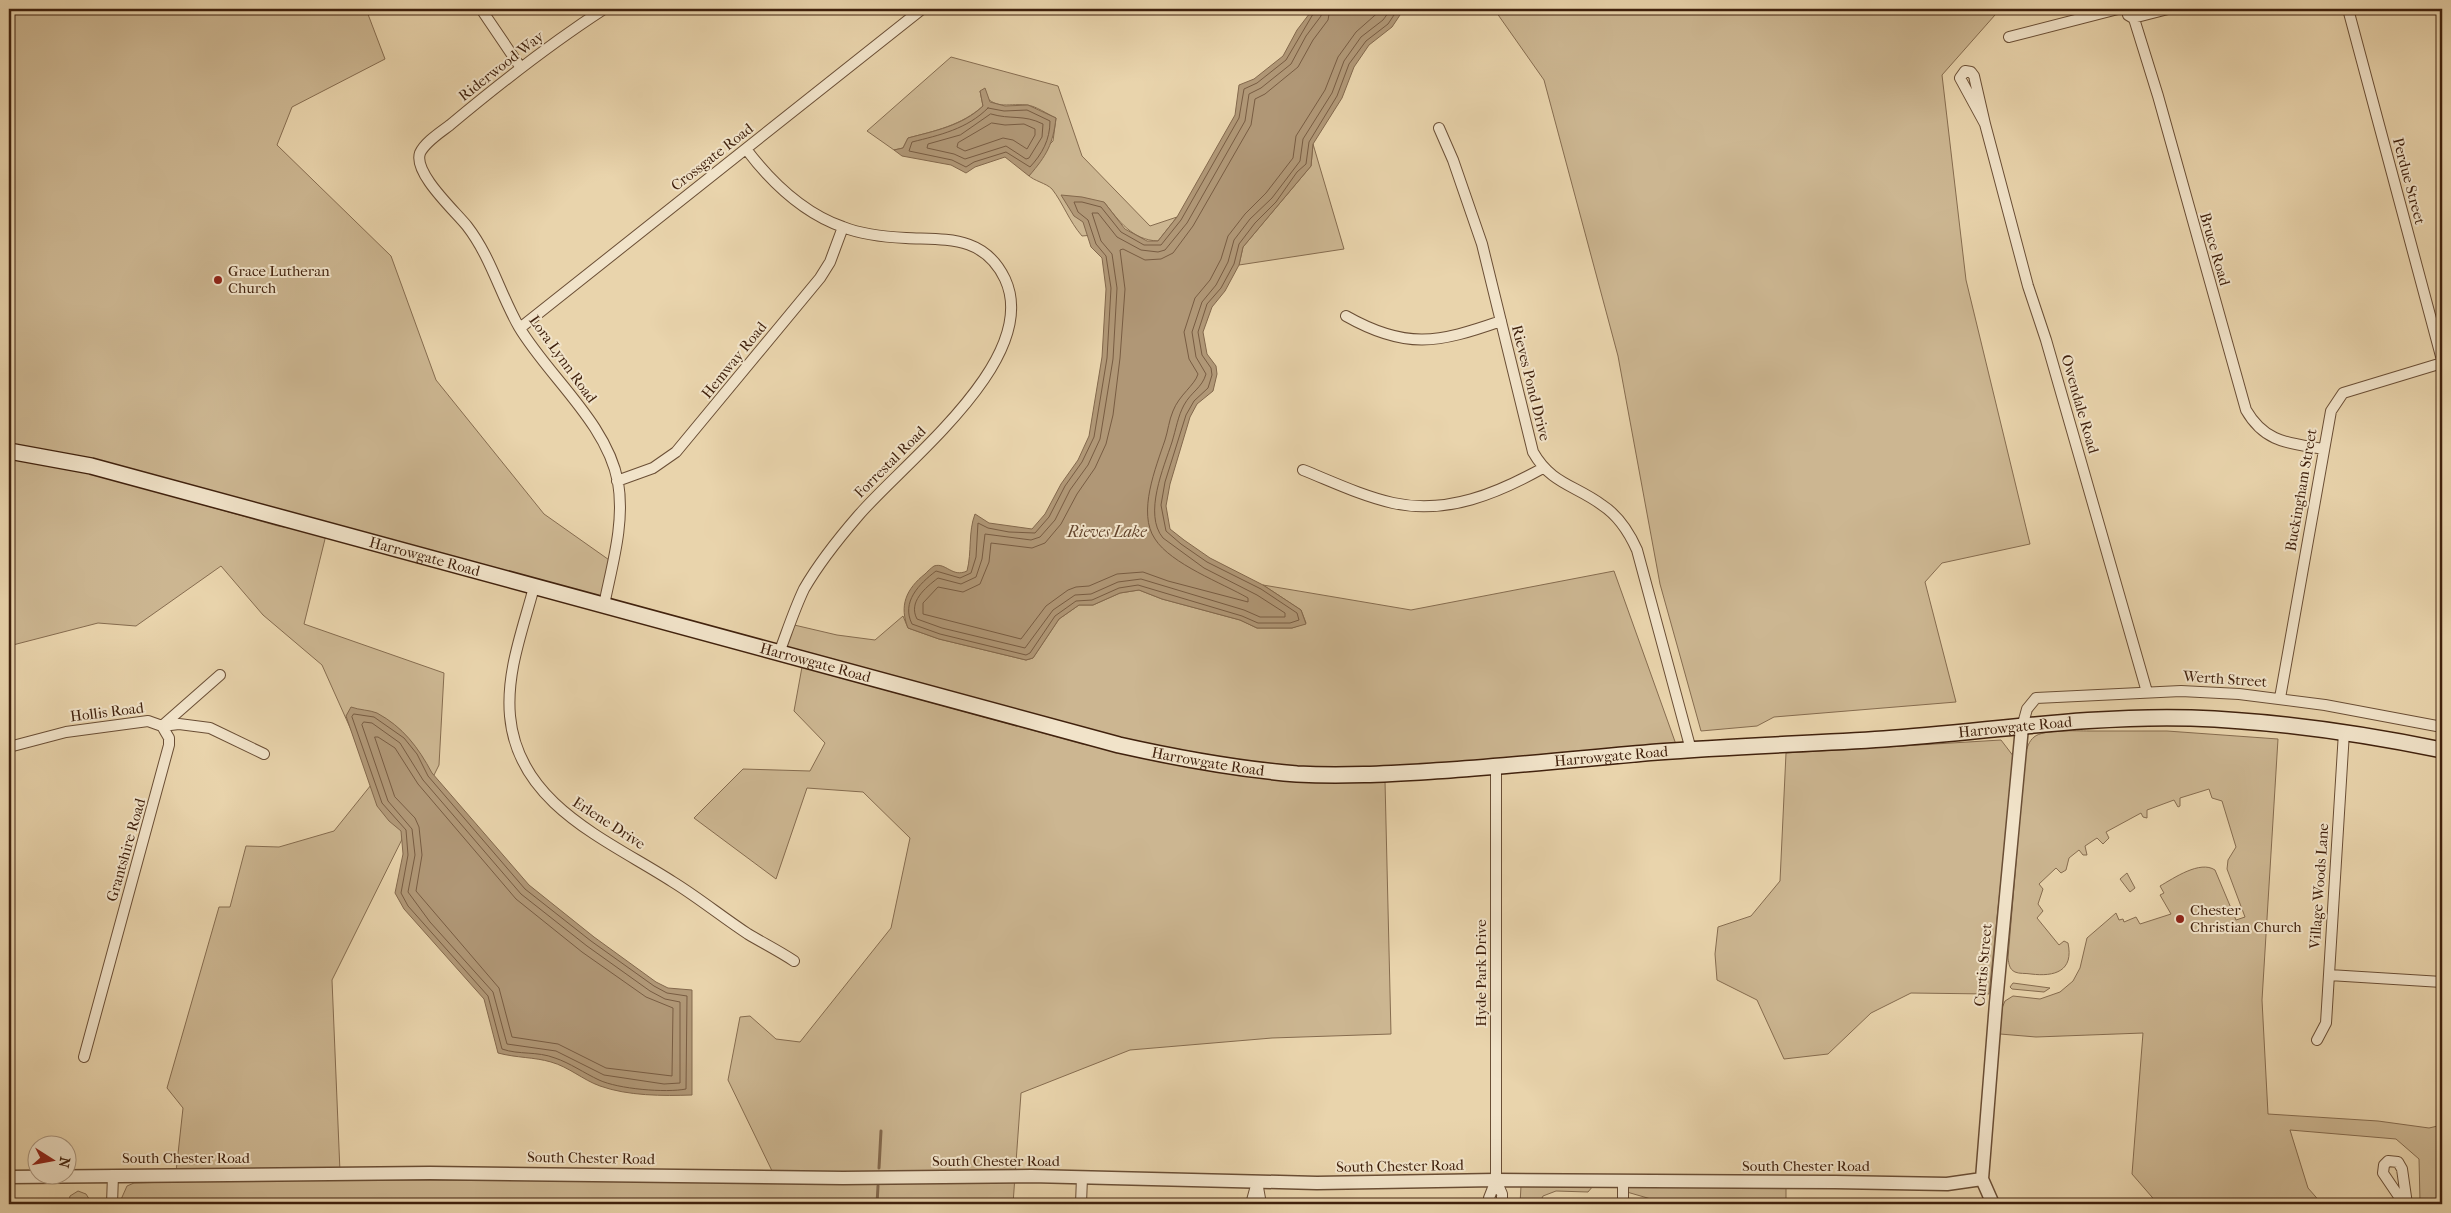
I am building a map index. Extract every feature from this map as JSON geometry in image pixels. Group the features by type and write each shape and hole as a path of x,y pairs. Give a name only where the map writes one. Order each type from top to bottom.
{"main road":[{"name":"Harrowgate Road","path":"9,451 91,466 1119,746 1230,766 1299,774 1353,775 1496,766 1691,750 1884,739 2112,720 2192,718 2248,721 2344,732 2442,750"}],"street":[{"path":"481,9 521,68"},
{"name":"Riderwood Way","path":"421,151 481,99 604,9"},
{"name":"Crossgate Road","path":"520,328 922,9"},
{"path":"2009,37 2118,9 2132,13 2168,9"},
{"name":"Perdue Street","path":"2348,9 2442,362"},
{"name":"Bruce Road","path":"2132,13 2158,96 2246,410 2261,430 2272,438 2323,449"},
{"name":"Owendale Road","path":"1986,124 2026,278 2046,340 2147,692"},
{"name":"Rieves Pond Drive","path":"1439,128 1456,169 1482,244 1528,440 1543,468 1560,482 1601,504 1613,513 1631,537 1637,550 1691,750"},
{"path":"746,149 760,167 789,195 816,214 843,227"},
{"name":"Lora Lynn Road","path":"421,151 419,160 423,174 468,227 481,247 520,328 591,423 605,449 617,481 619,525 604,605"},
{"name":"Forrestal Road","path":"780,653 795,610 817,569 858,516 944,430 998,356 1010,330 1012,310 1009,291 1002,274 992,260 972,245 951,239 874,235 843,227"},
{"name":"Hemway Road","path":"617,481 652,468 676,452 820,278 834,253 843,227"},
{"path":"1346,316 1386,335 1418,340 1441,338 1500,321"},
{"name":"Buckingham Street","path":"2280,698 2331,411 2343,393 2442,362"},
{"path":"1303,470 1394,503 1430,507 1477,498 1543,468"},
{"name":"Erlene Drive","path":"534,587 514,662 509,699 514,737 521,758 532,778 554,804 575,821 674,882 748,934 794,961"},
{"path":"162,726 220,675"},
{"name":"Werth Street","path":"2022,727 2027,709 2036,698 2181,691 2280,698 2442,727"},
{"name":"Hollis Road","path":"9,748 66,732 148,721 162,726 186,725 210,728 264,754"},
{"name":"Grantshire Road","path":"84,1057 169,746 169,738 162,726"},
{"name":"Curtis Street","path":"1993,1204 1982,1179 2022,727"},
{"name":"Village Woods Lane","path":"2317,1040 2326,1023 2344,732"},
{"name":"Hyde Park Drive","path":"1489,1204 1489,1198 1496,1180 1496,766"},
{"path":"2329,975 2442,982"},
{"name":"South Chester Road","path":"9,1177 440,1173 833,1178 1082,1177 1317,1183 1496,1180 1947,1184 1982,1179"},
{"path":"112,1204 113,1175"},
{"path":"1081,1204 1082,1177"},
{"name":"Hyde Park Drive","path":"1496,1180 1502,1194 1502,1204"},
{"path":"1623,1181 1623,1204"},
{"path":"1251,1204 1257,1182"},
{"path":"1257,1182 1261,1204"}],"shaded area":[{"path":"9,9 366,9 385,59 292,107 277,145 391,256 436,380 544,514 612,562 604,605 9,451"},
{"path":"1494,9 1993,9 1995,15 1942,75 1966,280 2030,544 1942,563 1925,582 1956,702 1774,717 1757,726 1701,731 1660,584 1618,356 1544,80"},
{"path":"951,57 1058,86 1082,156 1150,226 1177,217 1158,241 1149,240 1133,233 1104,202 1093,235 1082,236 1052,189 1028,175 1029,165 1053,141 1056,118 1034,107 996,104 980,91 983,106 975,113 957,123 908,138 903,148 894,150 867,131"},
{"path":"1313,144 1344,249 1239,265 1243,247 1311,166"},
{"path":"9,459 91,473 278,526 326,535 304,624 444,673 439,765 332,980 340,1172 176,1172 183,1108 167,1088 219,907 230,907 246,846 279,847 334,831 371,785 352,732 322,665 263,615 221,566 136,626 98,623 9,646"},
{"path":"1614,571 1678,750 1403,773 1230,766 779,653 790,624 837,635 875,640 903,616 908,628 939,639 1026,660 1033,658 1059,619 1079,605 1093,605 1120,593 1139,590 1162,599 1240,620 1257,628 1292,628 1306,623 1301,610 1263,585 1411,610"},
{"path":"802,667 1082,744 1156,758 1385,781 1391,1034 1272,1038 1130,1050 1021,1093 1013,1204 119,1204 127,1186 134,1183 248,1180 869,1181 774,1175 728,1080 740,1017 750,1016 776,1039 800,1042 891,928 910,838 863,792 807,788 776,879 694,818 743,769 810,771 825,743 794,711"},
{"path":"2060,731 2167,731 2278,739 2262,1000 2268,1114 2378,1121 2429,1128 2442,1125 2442,1204 2420,1201 2419,1159 2396,1139 2290,1130 2308,1188 2322,1204 2158,1204 2132,1174 2143,1033 2036,1037 2000,1034 2002,1008 2005,1001 2013,996 2040,999 2060,992 2073,981 2080,968 2087,938 2116,913 2119,920 2123,919 2124,922 2136,917 2140,924 2171,914 2160,895 2164,893 2160,886 2187,871 2202,867 2209,867 2215,870 2236,920 2245,917 2227,869 2228,860 2236,847 2222,801 2212,798 2209,789 2180,798 2180,806 2178,807 2174,800 2147,810 2147,818 2143,817 2141,813 2106,832 2109,838 2103,844 2097,838 2085,846 2087,855 2083,855 2079,850 2069,858 2066,870 2061,873 2056,868 2039,884 2043,889 2038,904 2043,911 2037,918 2059,945 2064,941 2068,943 2068,960 2061,970 2055,973 2040,975 2018,973 2010,966 2008,958 2025,754 2031,740 2039,734"},
{"path":"2001,740 2014,757 1989,994 1911,993 1871,1013 1828,1054 1784,1059 1757,1000 1717,980 1715,954 1718,927 1751,916 1780,881 1786,753"},
{"path":"2127,873 2135,888 2130,892 2120,879"},
{"path":"2013,983 2050,988 2044,992 2012,989 2010,987"},
{"path":"1617,1185 1786,1186 1786,1204 1709,1204 1704,1202 1651,1199 1620,1190"},
{"path":"1521,1186 1593,1186 1588,1192 1556,1191 1543,1196 1539,1204 1520,1204"},
{"path":"78,1191 86,1194 91,1202 89,1204 68,1204 70,1196"}],"water":[{"name":"Rieves Lake","path":"1313,9 1404,9 1392,27 1369,45 1354,67 1342,98 1313,144 1311,166 1243,247 1239,265 1225,291 1212,307 1203,332 1207,354 1216,366 1217,374 1213,391 1197,404 1190,417 1170,484 1166,506 1170,529 1210,558 1263,585 1301,610 1306,624 1292,628 1257,628 1240,620 1162,599 1139,590 1120,593 1093,605 1079,605 1059,619 1033,658 1026,660 939,639 908,628 905,620 904,605 909,592 918,580 934,566 938,565 957,573 967,571 975,514 989,523 1032,529 1045,514 1061,484 1078,460 1089,436 1102,357 1106,289 1102,258 1091,247 1083,222 1074,216 1061,195 1104,202 1125,229 1147,241 1158,241 1177,217 1235,115 1239,85 1254,79 1283,56 1297,30"},
{"path":"985,88 990,102 1005,106 1028,105 1056,118 1048,149 1029,176 1005,157 975,167 966,173 951,165 902,156 894,150 903,148 908,138 947,127 975,113 983,106 980,91"},
{"path":"351,707 377,713 395,725 409,738 432,773 529,885 594,937 656,982 668,988 692,990 692,1095 622,1092 600,1086 551,1062 498,1053 484,999 404,909 395,893 403,854 401,831 389,821 377,806 346,716"}],"waterway":[{"path":"879,1168 881,1131"},
{"path":"877,1204 878,1186"}],"place":[{"name":"Grace Lutheran Church","path":"218,280"},
{"name":"Chester Christian Church","path":"2180,919"}]}
